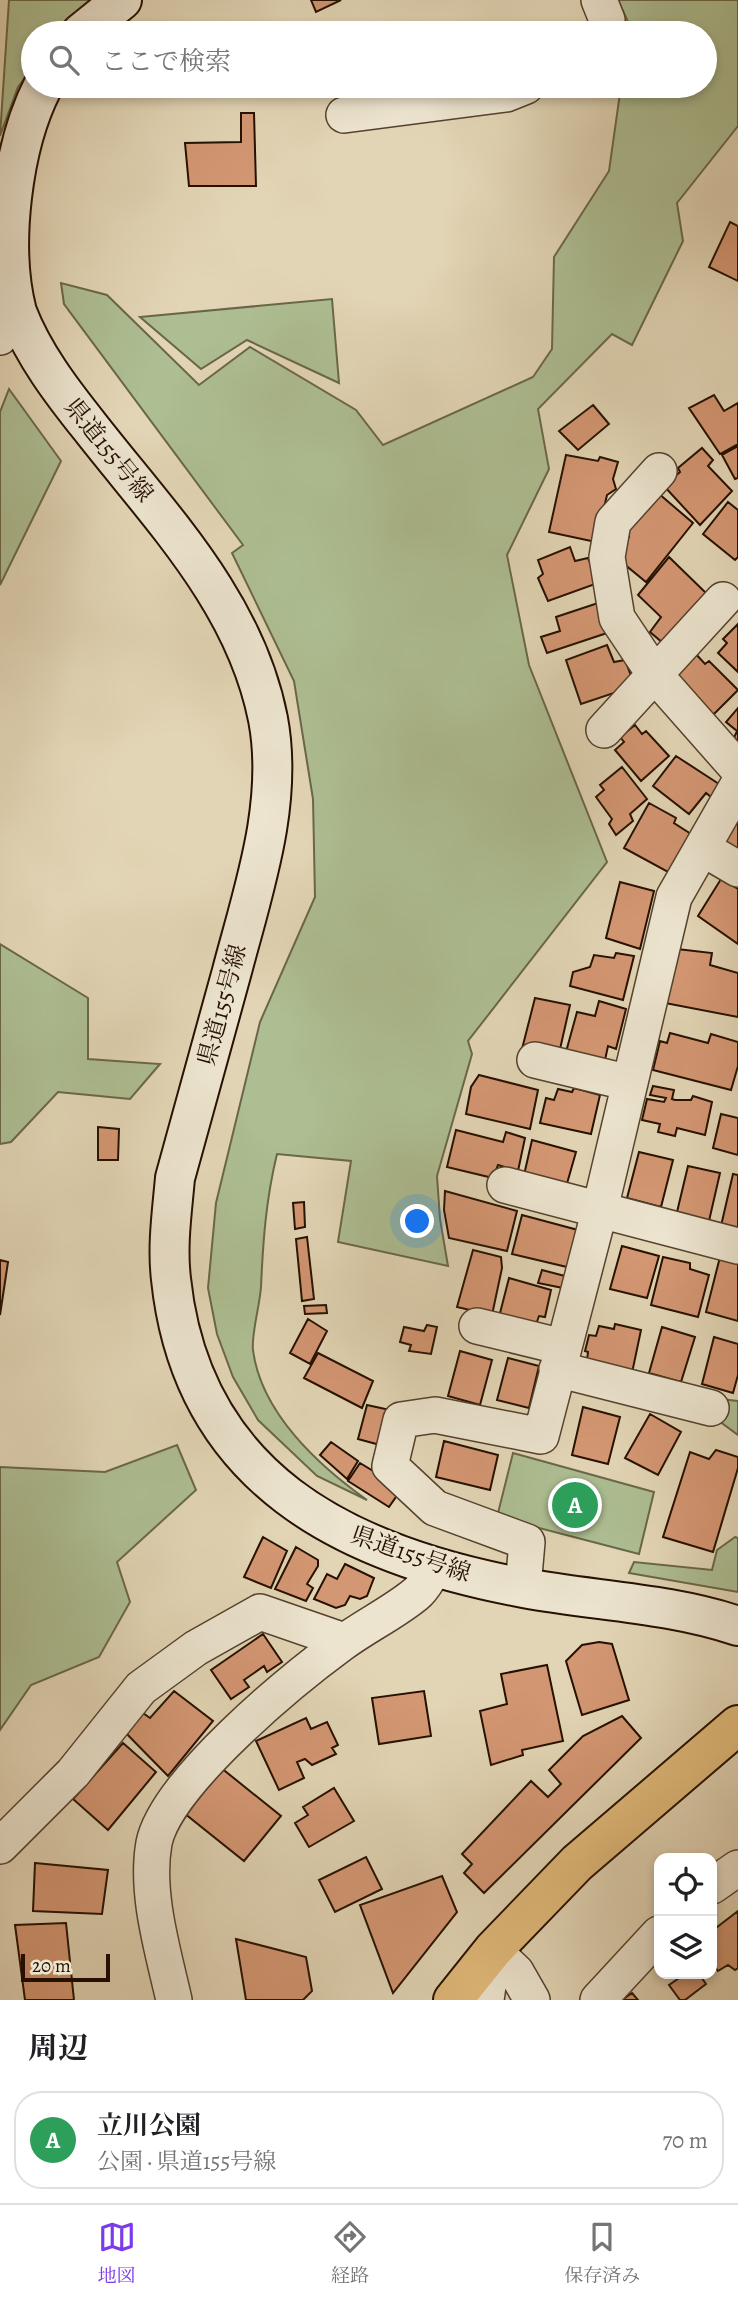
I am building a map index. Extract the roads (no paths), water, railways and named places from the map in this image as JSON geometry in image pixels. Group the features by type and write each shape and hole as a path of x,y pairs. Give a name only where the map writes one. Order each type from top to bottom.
{"main road":[{"path":"96,21 122,0"},
{"name":"県道155号線","path":"39,98 13,175 6,232 8,324 163,516 223,599 247,652 268,721 272,770 259,870 175,1178 170,1229 171,1278 177,1321 192,1368 235,1446 282,1493 320,1520 379,1549 435,1568 523,1587 702,1616 738,1626"},
{"path":"453,2000 493,1950 577,1863 738,1725"}],"street":[{"path":"599,0 607,21"},
{"path":"344,115 475,98"},
{"path":"659,471 613,522 607,557 617,618 655,675 738,769"},
{"path":"604,730 723,600"},
{"path":"523,1587 527,1542 435,1508 390,1465 401,1420 435,1415 541,1436 600,1209 674,897 738,785"},
{"path":"702,848 738,869"},
{"path":"535,1060 630,1083"},
{"path":"505,1185 738,1246"},
{"path":"477,1326 560,1358 711,1408"},
{"path":"174,2000 156,1911 153,1866 155,1842 163,1820 181,1793 228,1740 288,1683 344,1641 418,1592 435,1568"},
{"path":"0,1846 73,1773 141,1688 196,1648 260,1612 344,1641"},
{"path":"717,1883 738,1868"},
{"path":"598,2000 654,1939"},
{"path":"486,2000 493,1950"},
{"path":"493,1950 516,1972 532,2000"}],"place":[{"name":"立川公園","path":"575,1505"}]}
